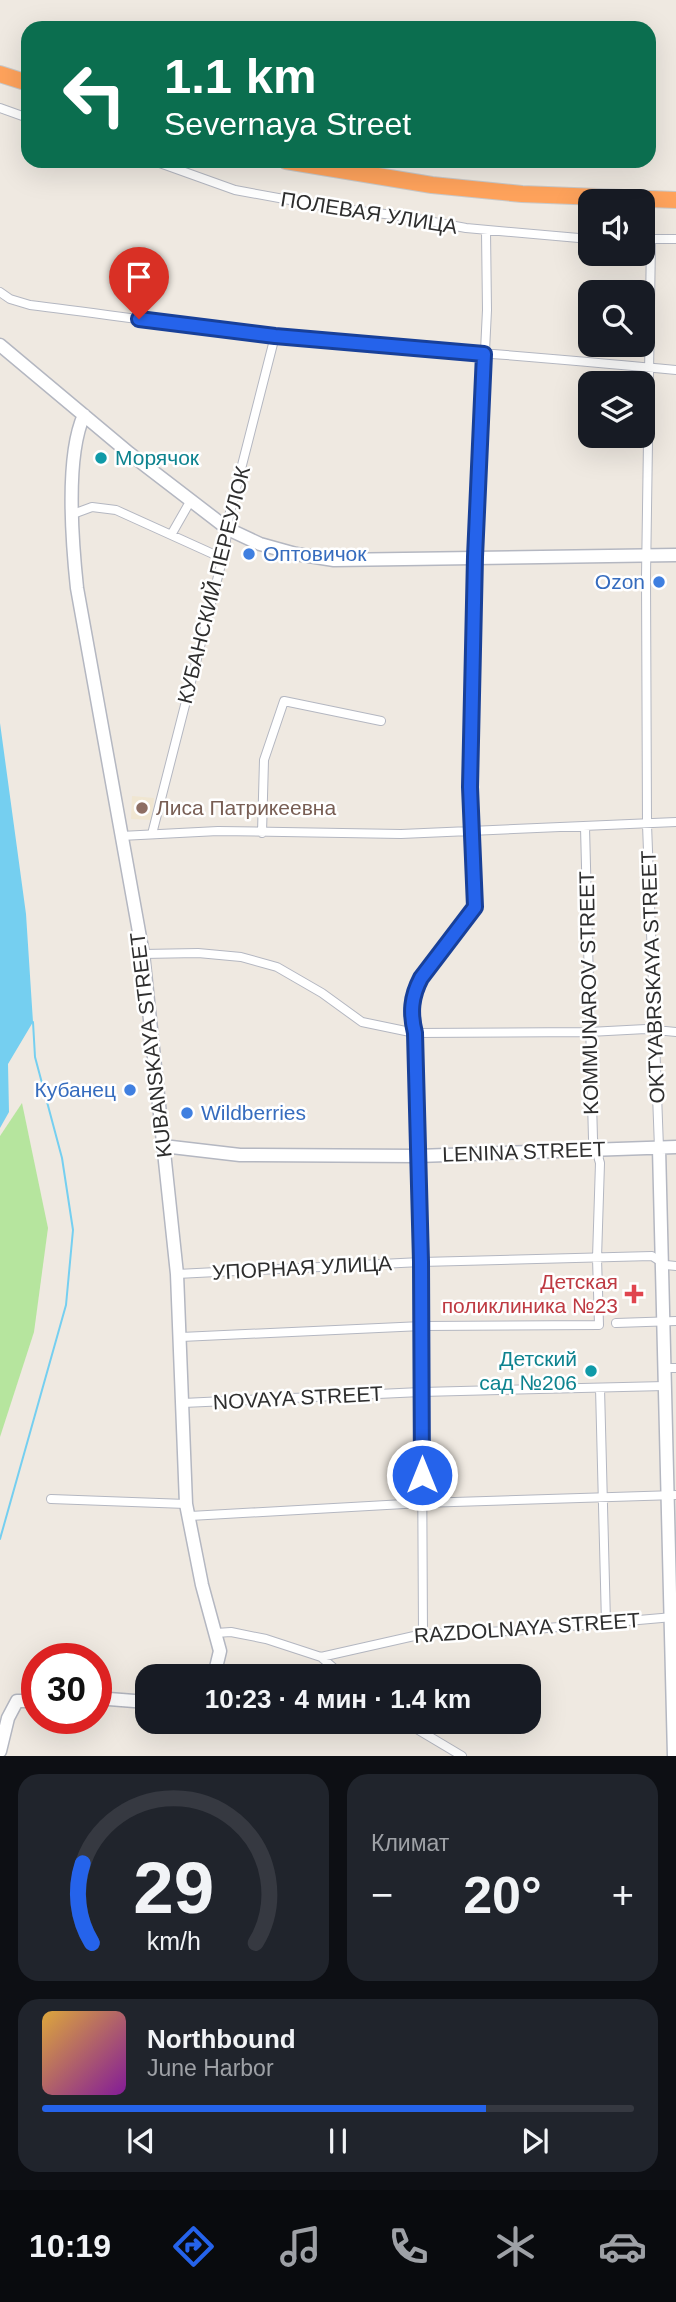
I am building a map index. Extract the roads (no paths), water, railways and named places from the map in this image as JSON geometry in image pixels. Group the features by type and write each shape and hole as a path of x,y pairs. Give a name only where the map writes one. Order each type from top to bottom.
{"highway":[{"path":"0,74 21,81"},
{"path":"0,84 21,90"},
{"path":"329,168 432,185 522,194 676,200"},
{"path":"378,168 522,184 676,192"}],"street":[{"path":"0,108 21,116"},
{"name":"ПОЛЕВАЯ УЛИЦА","path":"173,168 234,190 328,207 486,231 578,238"},
{"path":"423,1634 421,1262 415,1033 412,1011 415,990 421,978 475,907 470,787 486,231"},
{"path":"655,239 676,239"},
{"name":"OKTYABRSKAYA STREET","path":"647,266 647,824 659,1148 660,1260 670,1321 670,1368 665,1386 672,1495 674,1756"},
{"path":"0,292 10,299 30,305 275,336 536,356 676,370"},
{"name":"КУБАНСКИЙ ПЕРЕУЛОК","path":"152,834 275,336"},
{"path":"0,345 129,453 228,529 260,544 296,554 334,560 676,555"},
{"name":"KUBANSKAYA STREET","path":"84,415 75,445 73,514 77,588 142,954 177,1274 188,1510 202,1585 220,1651 217,1664"},
{"path":"171,535 191,500"},
{"path":"73,514 92,507 116,510 222,558"},
{"path":"262,833 264,760 284,701 381,721"},
{"path":"121,836 218,831 401,834 676,822"},
{"name":"KOMMUNAROV STREET","path":"422,1326 599,1325 597,1258 600,1163 593,1139 585,827"},
{"path":"142,954 198,953 241,957 277,967 322,993 362,1022 415,1033 589,1032 646,1028 676,1032"},
{"name":"LENINA STREET","path":"163,1146 240,1155 418,1156 676,1147"},
{"name":"УПОРНАЯ УЛИЦА","path":"177,1274 421,1262 652,1256 666,1265 676,1266"},
{"path":"616,1323 670,1321"},
{"path":"181,1337 422,1326"},
{"name":"NOVAYA STREET","path":"183,1403 421,1392 665,1386"},
{"path":"600,1388 606,1623"},
{"path":"51,1499 188,1510 672,1495"},
{"name":"RAZDOLNAYA STREET","path":"321,1657 423,1634 513,1631 673,1617"},
{"path":"216,1633 231,1632 266,1639 321,1657 329,1664"},
{"path":"112,1699 135,1701"},
{"path":"0,1751 8,1718 17,1701 21,1701"},
{"path":"425,1734 462,1756"}],"water":[{"path":"0,723 26,914 33,1022 8,1064 9,1112 0,1128"}],"waterway":[{"path":"0,1539 66,1305 73,1230 62,1158 35,1057 33,1022"}],"place":[{"name":"Морячок","path":"101,458"},
{"name":"Оптовичок","path":"249,554"},
{"name":"Ozon","path":"659,582"},
{"name":"Лиса Патрикеевна","path":"142,808"},
{"name":"Кубанец","path":"130,1090"},
{"name":"Wildberries","path":"187,1113"},
{"name":"Детская поликлиника №23","path":"634,1294"},
{"name":"Детский сад №206","path":"591,1371"}]}
